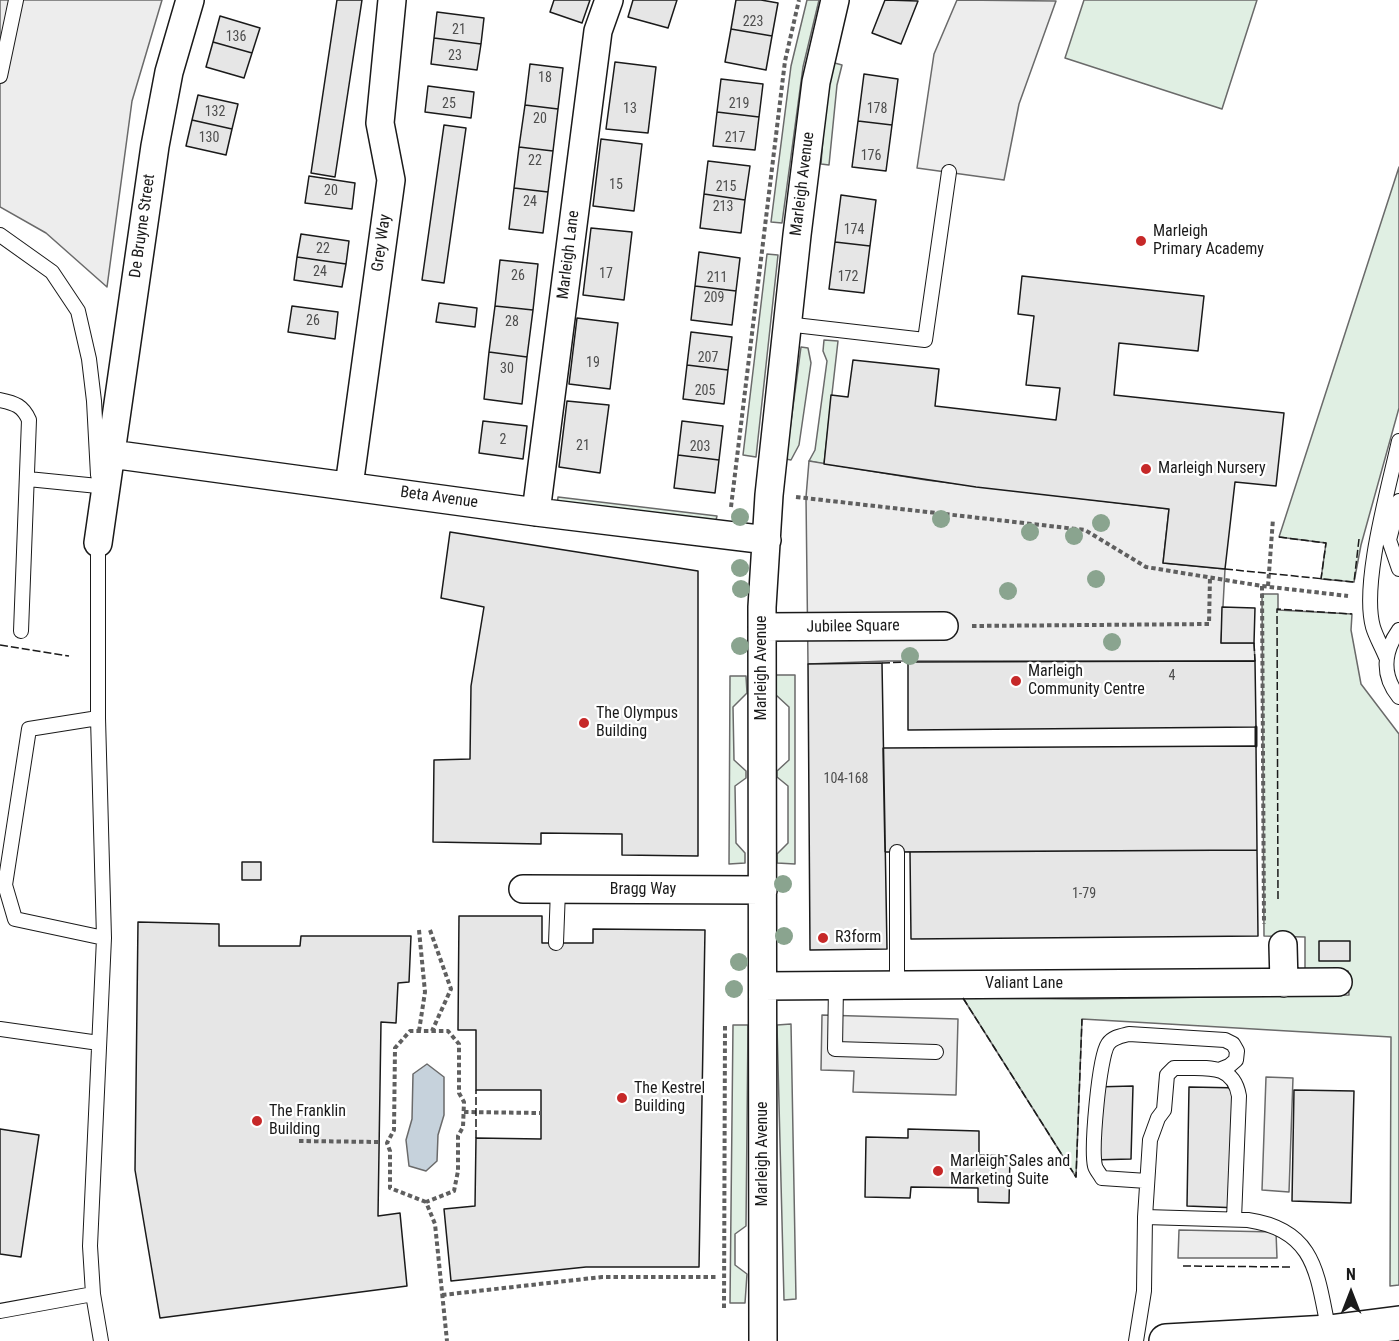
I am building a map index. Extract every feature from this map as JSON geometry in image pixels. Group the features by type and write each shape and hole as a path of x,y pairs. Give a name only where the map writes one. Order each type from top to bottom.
{"main road":[{"path":"1166,1341 1329,1332 1399,1323"}],"street":[{"name":"De Bruyne Street","path":"98,543 154,146 169,72 190,0"},
{"name":"Grey Way","path":"349,486 391,180 380,123 392,0"},
{"name":"Marleigh Lane","path":"536,512 598,31 609,0"},
{"name":"Marleigh Avenue","path":"763,1341 762,627 766,540 786,324 816,82 835,0"},
{"name":"Beta Avenue","path":"111,454 536,512 766,540"},
{"name":"Jubilee Square","path":"762,627 944,626"},
{"name":"Bragg Way","path":"523,889 763,890"},
{"path":"1283,945 1284,983"},
{"name":"Valiant Lane","path":"763,986 1338,982"}],"lane":[{"path":"0,76 16,0"},
{"path":"786,324 925,340 949,172"},
{"path":"0,235 52,272 78,311 89,359 93,391 98,486 98,718 104,938 90,1246 93,1294 101,1341"},
{"path":"0,400 12,402 24,409 29,420 21,631"},
{"path":"1399,441 1376,550 1371,590 1373,627 1386,657 1387,674 1393,689 1399,696"},
{"path":"28,479 98,486"},
{"path":"1399,501 1389,540 1399,569"},
{"path":"1386,657 1391,641 1399,630"},
{"path":"98,718 29,729 4,885 15,919 104,938"},
{"path":"897,852 897,985"},
{"path":"556,944 558,890"},
{"path":"836,986 835,1049 936,1052"},
{"path":"0,1029 99,1044"},
{"path":"1147,1181 1102,1178 1096,1167 1094,1154 1099,1087 1105,1050 1109,1041 1129,1034 1225,1040 1233,1044 1237,1051 1236,1060 1230,1066 1219,1070"},
{"path":"1136,1341 1144,1291 1145,1217 1150,1140 1158,1118 1164,1110 1167,1075 1174,1068 1219,1070 1230,1074 1237,1084 1239,1096 1234,1220"},
{"path":"1145,1217 1262,1222 1299,1241 1314,1265 1329,1332"},
{"path":"0,1311 93,1294"}],"path":[{"path":"730,511 785,61 799,0"},
{"path":"733,493 806,497 1084,530 1146,567 1262,586 1342,596"},
{"path":"1268,586 1273,519"},
{"path":"944,626 1209,624 1210,577"},
{"path":"1262,586 1264,926"},
{"path":"419,930 425,992 419,1031"},
{"path":"430,930 452,989 432,1031"},
{"path":"724,1308 725,1024"},
{"path":"410,1031 432,1031 448,1031 459,1044 459,1093 464,1102 464,1112 463,1127 458,1136 458,1171 454,1191 426,1202 390,1188 390,1151 387,1143 394,1130 395,1048 410,1031"},
{"path":"464,1112 541,1113"},
{"path":"299,1142 381,1142"},
{"path":"426,1202 435,1224 447,1341"},
{"path":"442,1295 602,1277 716,1277"}],"green space":[{"path":"807,0 819,0 803,67 782,223 771,222 791,66"},
{"path":"1084,0 1257,0 1222,109 1065,58"},
{"path":"831,62 842,65 837,85 829,165 821,164 827,84"},
{"path":"1399,167 1399,408 1361,545 1354,582 1321,579 1326,543 1279,537"},
{"path":"767,254 778,255 756,457 743,455"},
{"path":"824,340 838,341 824,464 809,461 815,450 827,361 823,351"},
{"path":"801,347 808,348 811,363 799,445 791,460 786,459"},
{"path":"558,497 717,516 715,524 557,506"},
{"path":"1262,594 1278,594 1278,610 1352,614 1351,630 1361,684 1399,734 1399,1285 1390,1286 1391,1037 1082,1019 1076,1177 963,998 1082,999 1349,995 1348,971 1305,970 1305,937 1264,936"},
{"path":"775,675 795,675 795,864 777,863 777,854 788,843 788,786 777,777 777,771 789,760 789,707 776,695"},
{"path":"730,676 746,676 747,693 733,707 734,760 746,771 746,778 735,786 736,843 745,853 745,863 729,864"},
{"path":"791,1024 796,1299 784,1300 777,1025"},
{"path":"733,1025 748,1025 746,1226 735,1234 735,1265 747,1274 745,1303 730,1303"}],"shaded area":[{"path":"0,0 162,0 132,101 107,287 46,233 0,207"},
{"path":"957,0 1056,1 1019,104 1004,180 917,168 934,54"},
{"path":"809,461 926,480 1169,509 1163,563 1225,569 1221,643 1254,643 1255,661 887,661 808,664 806,497"},
{"path":"822,1015 958,1019 956,1095 853,1092 854,1071 821,1070"},
{"path":"427,1064 444,1077 444,1115 438,1135 437,1161 426,1171 409,1166 406,1140 412,1119 413,1074"},
{"path":"1266,1077 1293,1078 1289,1192 1262,1190"},
{"path":"1179,1230 1276,1232 1277,1258 1178,1258"}],"building":[{"path":"337,0 362,0 335,177 311,173"},
{"path":"554,0 590,0 582,23 550,12"},
{"path":"633,0 677,0 668,28 628,17"},
{"path":"736,0 778,3 772,36 731,29"},
{"path":"885,0 918,1 901,44 872,33"},
{"path":"437,12 484,18 481,44 434,38"},
{"path":"220,16 260,28 252,53 213,42"},
{"path":"731,29 772,36 766,70 725,62"},
{"path":"434,38 481,44 477,70 431,64"},
{"path":"213,42 252,53 244,78 206,67"},
{"path":"615,62 656,67 648,133 606,129"},
{"path":"530,64 563,68 558,109 525,105"},
{"path":"864,74 898,79 892,125 858,121"},
{"path":"721,79 763,84 759,117 717,112"},
{"path":"428,86 474,92 471,118 425,112"},
{"path":"198,95 238,104 232,129 192,120"},
{"path":"525,105 558,109 553,151 519,147"},
{"path":"717,112 759,117 755,150 713,146"},
{"path":"192,120 232,129 226,155 186,146"},
{"path":"858,121 892,125 886,171 852,167"},
{"path":"444,125 466,128 444,283 422,280"},
{"path":"601,139 642,144 634,211 593,206"},
{"path":"519,147 553,151 548,192 514,188"},
{"path":"708,161 750,166 745,200 704,194"},
{"path":"309,176 355,183 352,209 305,203"},
{"path":"514,188 548,192 543,233 509,229"},
{"path":"704,194 745,200 741,233 700,228"},
{"path":"841,195 876,200 870,246 835,242"},
{"path":"591,228 632,232 624,300 583,295"},
{"path":"301,234 349,241 346,264 297,257"},
{"path":"835,242 870,246 864,293 829,289"},
{"path":"699,252 740,258 736,291 695,286"},
{"path":"297,257 346,264 342,287 294,280"},
{"path":"500,260 538,264 533,310 495,306"},
{"path":"1022,276 1204,296 1198,351 1119,343 1114,395 1284,413 1276,486 1235,482 1225,569 1163,563 1169,509 976,487 824,464 831,395 848,397 853,360 939,369 935,406 1056,420 1060,388 1026,385 1034,316 1018,314"},
{"path":"695,286 736,291 732,325 691,320"},
{"path":"439,303 477,308 475,327 436,322"},
{"path":"292,306 338,312 335,339 288,332"},
{"path":"495,306 533,310 527,357 489,352"},
{"path":"577,318 618,323 610,389 569,384"},
{"path":"691,332 732,337 728,370 687,365"},
{"path":"489,352 527,357 522,404 484,399"},
{"path":"687,365 728,370 724,404 683,399"},
{"path":"567,401 609,405 600,473 559,467"},
{"path":"483,421 527,426 523,459 479,453"},
{"path":"682,421 723,426 719,460 678,455"},
{"path":"678,455 719,460 715,493 674,488"},
{"name":"The Olympus Building","path":"450,532 698,571 698,856 622,855 622,834 541,833 541,844 433,842 434,760 470,759 471,686 484,607 441,598"},
{"path":"1222,607 1255,608 1254,643 1221,643"},
{"path":"1255,661 1256,727 908,730 908,662"},
{"path":"882,663 887,949 810,950 808,664"},
{"path":"1256,746 1257,850 885,852 883,748"},
{"path":"1257,850 1258,936 911,939 910,852"},
{"path":"242,862 261,862 261,880 242,880"},
{"name":"The Kestrel Building","path":"459,916 542,916 542,943 593,943 593,929 705,930 699,1267 586,1267 451,1281 444,1209 475,1206 476,1138 541,1139 541,1090 476,1090 476,1030 458,1030"},
{"name":"The Franklin Building","path":"138,922 219,924 219,946 300,946 301,936 411,936 409,982 398,983 396,1023 381,1022 378,1216 400,1213 407,1286 160,1318 135,1170"},
{"path":"1319,941 1350,941 1350,961 1319,961"},
{"path":"1133,1086 1131,1159 1091,1160 1094,1087"},
{"path":"1189,1087 1242,1088 1240,1208 1187,1206"},
{"path":"1294,1090 1354,1091 1351,1203 1292,1201"},
{"path":"0,1129 39,1135 21,1257 0,1254"},
{"name":"Marleigh Sales and Marketing Suite","path":"908,1129 979,1131 979,1155 1010,1156 1009,1203 978,1202 978,1188 911,1187 910,1198 865,1197 866,1137 908,1138"}],"fence":[{"path":"1279,537 1326,543 1321,579"},
{"path":"1225,569 1354,582 1359,539"},
{"path":"1278,899 1277,609 1352,614"},
{"path":"1254,643 1255,661"},
{"path":"0,645 69,656"},
{"path":"882,663 908,662"},
{"path":"963,998 1076,1177 1082,1019"},
{"path":"476,1090 476,1138"},
{"path":"1183,1266 1293,1267"}],"wall":[{"path":"1256,727 1256,746"}],"place":[{"name":"Marleigh Primary Academy","path":"1141,241"},
{"name":"Marleigh Nursery","path":"1146,469"},
{"name":"Marleigh Community Centre","path":"1016,681"},
{"name":"The Olympus Building","path":"584,723"},
{"name":"R3form","path":"823,938"},
{"name":"The Kestrel Building","path":"622,1098"},
{"name":"The Franklin Building","path":"257,1121"},
{"name":"Marleigh Sales and Marketing Suite","path":"938,1171"}]}
